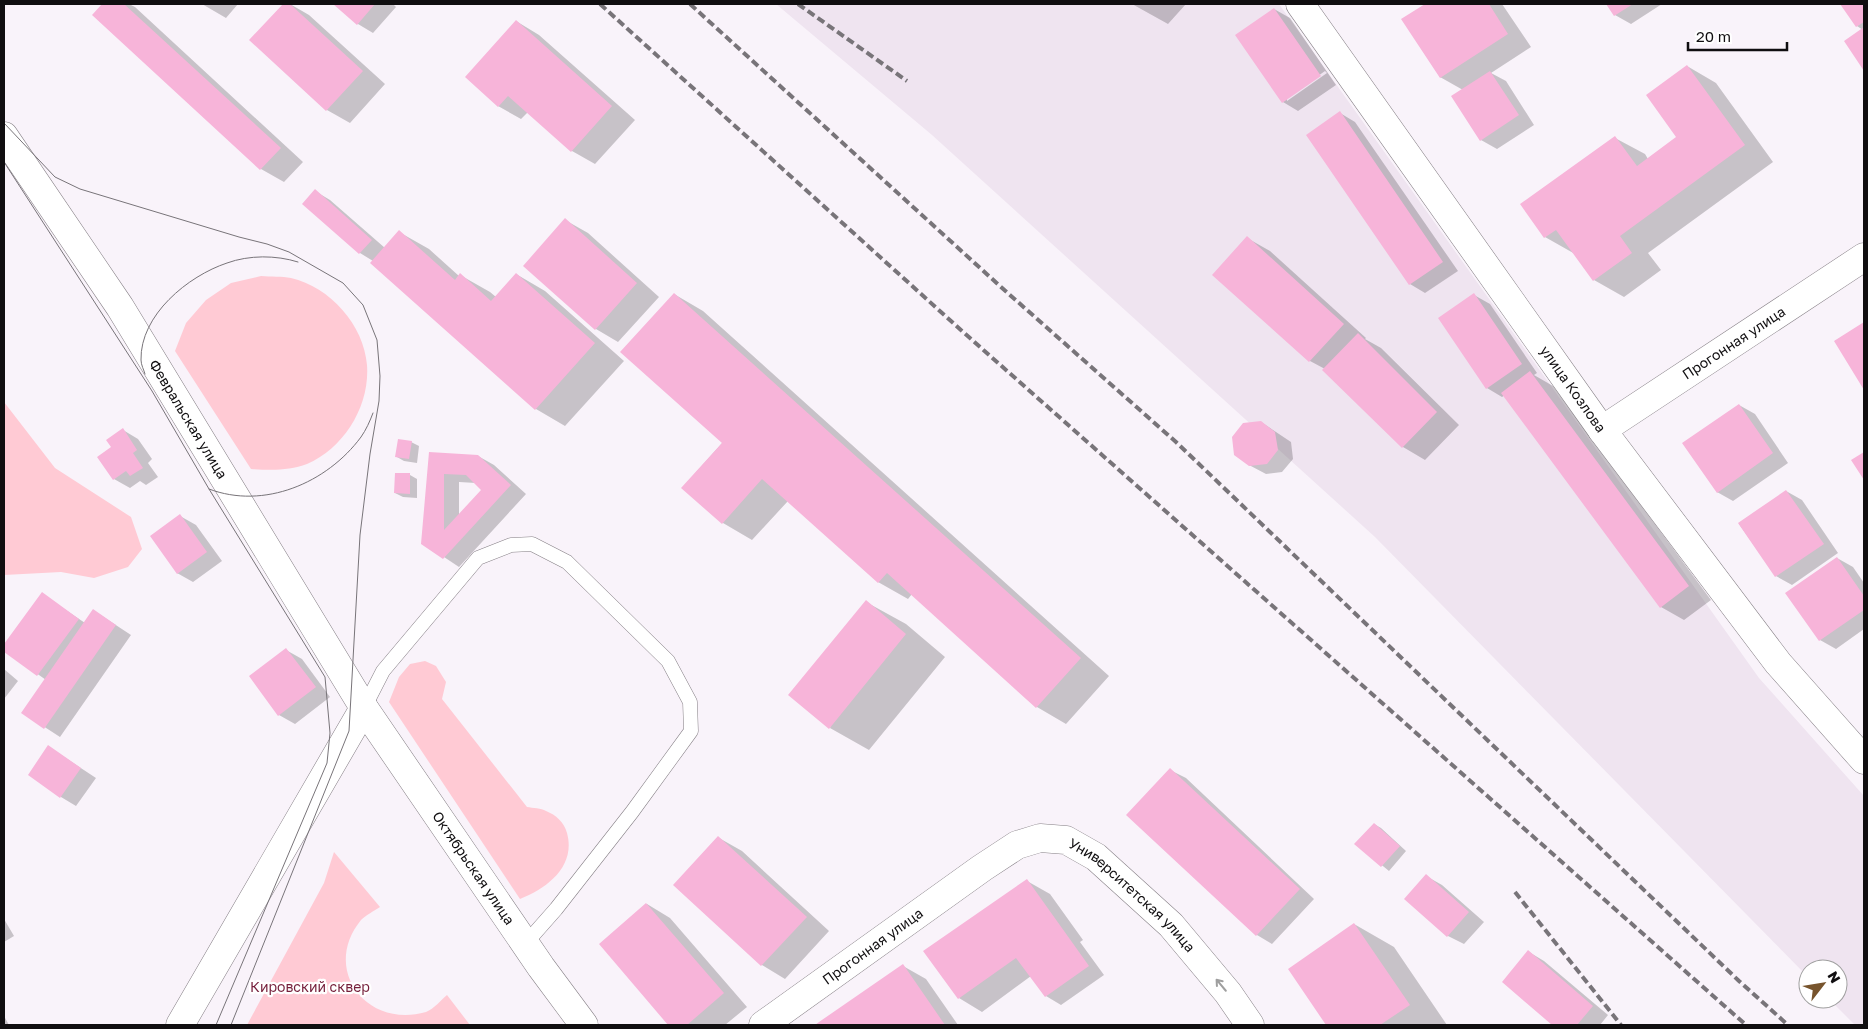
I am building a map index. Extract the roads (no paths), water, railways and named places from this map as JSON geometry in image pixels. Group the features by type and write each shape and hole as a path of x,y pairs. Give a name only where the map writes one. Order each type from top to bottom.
{"street":[{"name":"улица Козлова","path":"1300,4 1602,430 1778,664 1864,760"},
{"name":"Февральская улица","path":"4,136 120,307 364,708"},
{"name":"Прогонная улица","path":"1602,430 1864,258"},
{"name":"Октябрьская улица","path":"364,708 541,967 584,1025"},
{"path":"180,1025 364,708"},
{"name":"Университетская улица","path":"982,868 1017,845 1040,838 1066,840 1096,857 1171,925 1228,993 1250,1025"},
{"name":"Прогонная улица","path":"764,1025 982,868"}],"lane":[{"path":"364,708 383,671 478,558 511,544 532,544 567,562 668,661 690,702 691,730 632,812 556,909 526,943"}],"tram line":[{"path":"4,123 55,177 80,189 267,244 289,252 343,283 363,305 377,340 380,376 379,401 360,535 349,731 231,1025"},
{"path":"4,162 152,391 209,489 325,677 330,733 327,763 216,1025"},
{"path":"145,374 141,360 143,343 157,313 182,288 197,277 212,269 244,258 281,258 298,262"},
{"path":"209,489 230,495 251,496 272,494 293,488 331,467 347,453 363,434 373,413"}],"railway":[{"path":"600,4 962,331 1746,1025"},
{"path":"690,4 1001,287 1176,442 1739,981 1788,1025"},
{"path":"798,4 907,81"},
{"path":"1515,892 1621,1025"}],"park label":[{"name":"Кировский сквер","path":"310,987"}]}
